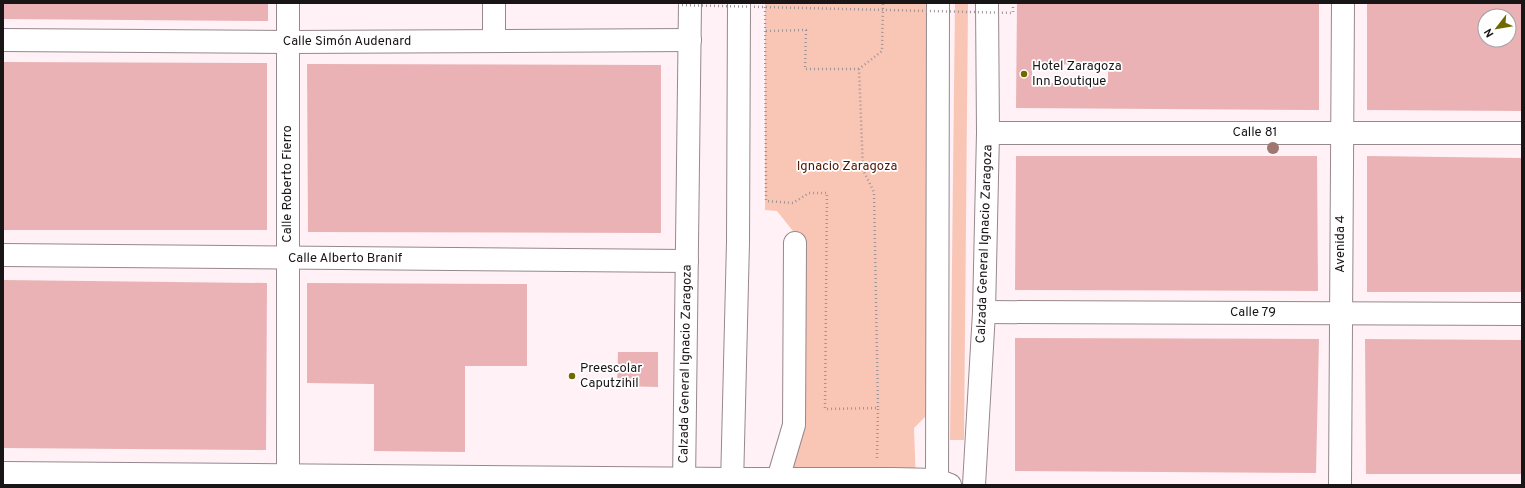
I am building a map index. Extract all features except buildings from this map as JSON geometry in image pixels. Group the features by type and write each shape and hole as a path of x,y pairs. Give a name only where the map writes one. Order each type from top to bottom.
{"street":[{"name":"Calle Roberto Fierro","path":"288,3 288,480"},
{"path":"494,3 494,41"},
{"path":"732,482 738,242 739,3"},
{"path":"3,473 288,480 732,482 778,479 877,479 941,483 938,3"},
{"name":"Calzada General Ignacio Zaragoza","path":"974,485 984,312 988,133 987,3"},
{"name":"Avenida 4","path":"1340,485 1343,3"},
{"name":"Calzada General Ignacio Zaragoza","path":"684,4 690,40 687,378 684,482"},
{"name":"Calle Simón Audenard","path":"3,40 288,42 690,40"},
{"name":"Calle 81","path":"988,133 1522,133"},
{"path":"778,479 794,425 795,243"},
{"name":"Calle Alberto Branif","path":"3,255 687,261"},
{"name":"Calle 79","path":"984,312 1522,314"}],"path":[{"path":"765,3 766,201 793,203 809,193 827,193 825,408 878,408"},
{"path":"766,31 806,30 806,70 858,69 882,51 883,3"},
{"path":"684,4 1013,13 1013,3"},
{"path":"858,69 863,170 874,192 878,408 877,479"}],"green space":[{"name":"Ignacio Zaragoza","path":"765,3 928,3 933,409 914,428 916,485 780,474 797,236 777,211 765,210"},
{"path":"955,3 968,3 964,440 950,440"}],"place":[{"name":"Hotel Zaragoza Inn Boutique","path":"1024,74"},
{"name":"Preescolar Caputzihil","path":"572,376"}]}
